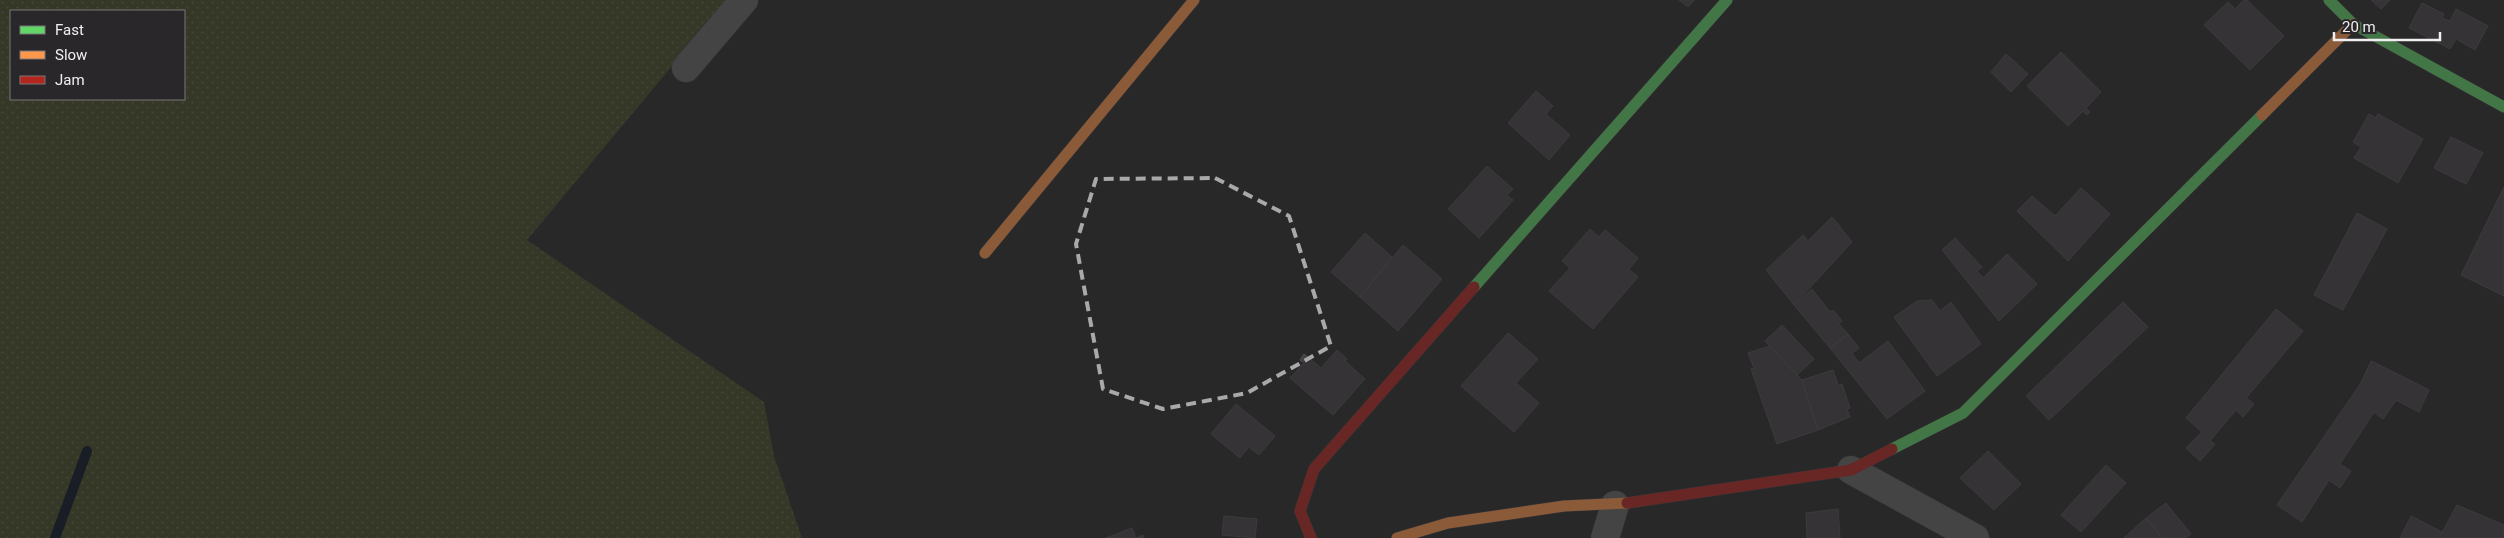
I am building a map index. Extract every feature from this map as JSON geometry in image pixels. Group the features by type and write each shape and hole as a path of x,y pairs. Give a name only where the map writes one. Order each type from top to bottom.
{"street":[{"path":"686,68 744,0"},
{"path":"985,253 1194,0"},
{"path":"1311,538 1300,512 1314,469 1727,0"},
{"path":"2328,0 2353,24 2504,107"},
{"path":"1397,538 1458,522 1564,506 1615,505 1851,470 1963,413 2353,24"},
{"path":"1851,470 1975,538"},
{"path":"1606,538 1615,505"}],"highlighted area":[{"path":"1215,178 1289,216 1331,346 1247,393 1163,409 1103,389 1076,244 1096,179"}],"green space":[{"path":"0,0 727,0 527,240 764,402 774,456 802,538 0,538"}],"building":[{"path":"1679,0 1694,0 1688,7"},
{"path":"2244,0 2247,0 2284,36 2250,70 2204,25 2228,2 2235,9"},
{"path":"2371,0 2390,0 2381,9"},
{"path":"2422,3 2444,14 2442,18 2450,21 2456,9 2488,26 2475,50 2456,39 2450,49 2409,28"},
{"path":"2061,52 2101,92 2086,108 2090,112 2087,115 2083,111 2068,126 2027,86"},
{"path":"2006,54 2028,74 2011,92 1991,72"},
{"path":"1536,91 1553,106 1546,114 1570,135 1549,160 1508,123"},
{"path":"2369,114 2376,118 2378,114 2423,139 2398,183 2354,158 2361,147 2353,142"},
{"path":"2451,137 2483,153 2466,184 2434,168"},
{"path":"1487,166 1513,189 1507,195 1513,200 1479,238 1448,209"},
{"path":"2504,187 2504,296 2461,275"},
{"path":"2081,188 2110,214 2068,261 2017,211 2032,196 2055,216"},
{"path":"2357,213 2387,229 2343,310 2314,295"},
{"path":"1832,217 1852,242 1794,305 1766,270 1803,235 1808,241"},
{"path":"1590,229 1599,237 1605,230 1638,258 1629,269 1638,277 1593,329 1549,291 1570,268 1562,261"},
{"path":"1365,233 1392,257 1360,297 1331,272"},
{"path":"1955,238 1982,267 1977,271 1983,278 2007,254 2037,284 1999,321 1942,250"},
{"path":"1403,245 1442,279 1398,331 1360,297"},
{"path":"1812,289 1830,312 1833,310 1842,321 1839,324 1848,334 1830,348 1794,305"},
{"path":"1932,300 1940,311 1951,302 1981,344 1937,376 1894,317 1917,301"},
{"path":"2123,302 2148,327 2049,420 2026,396"},
{"path":"2276,309 2303,331 2246,398 2254,404 2243,417 2236,410 2210,441 2215,444 2200,461 2186,448 2202,432 2186,418"},
{"path":"1782,325 1814,359 1797,375 1765,341"},
{"path":"1508,333 1538,359 1516,383 1539,403 1514,432 1461,386"},
{"path":"1848,334 1859,348 1852,353 1859,363 1888,341 1925,391 1887,419 1830,348"},
{"path":"1770,346 1802,380 1818,430 1777,444 1751,369 1754,368 1748,353"},
{"path":"1337,350 1347,359 1345,361 1365,379 1333,415 1290,378 1304,363 1300,360 1304,354 1321,368"},
{"path":"2371,361 2429,390 2419,412 2396,400 2383,419 2374,412 2340,464 2351,471 2340,488 2329,480 2302,522 2277,505 2361,383"},
{"path":"1833,370 1838,385 1842,384 1850,408 1847,409 1850,417 1818,430 1802,380"},
{"path":"1236,404 1275,436 1259,455 1249,447 1240,458 1211,434"},
{"path":"1988,451 2021,484 1994,510 1960,478"},
{"path":"2106,465 2126,483 2081,532 2061,515"},
{"path":"2166,503 2191,534 2186,538 2162,538 2146,518"},
{"path":"2457,505 2504,525 2504,538 2439,538"},
{"path":"1838,509 1840,538 1807,538 1806,513"},
{"path":"1224,516 1257,519 1255,538 1222,535"},
{"path":"2411,516 2442,532 2439,538 2400,538"},
{"path":"2146,518 2162,538 2124,538"},
{"path":"1132,528 1136,538 1106,538"}],"waterway":[{"path":"55,538 87,451"}],"traffic: fast":[{"path":"1474,287 1727,0"},
{"path":"2329,0 2353,24 2504,107"},
{"path":"1892,449 1963,413 2262,115"}],"traffic: slow":[{"path":"985,253 1194,0"},
{"path":"2262,115 2353,24"},
{"path":"1397,538 1448,523 1564,506 1627,503"}],"traffic: jam":[{"path":"1311,538 1300,511 1314,469 1474,287"},
{"path":"1627,503 1851,470 1892,449"}]}
